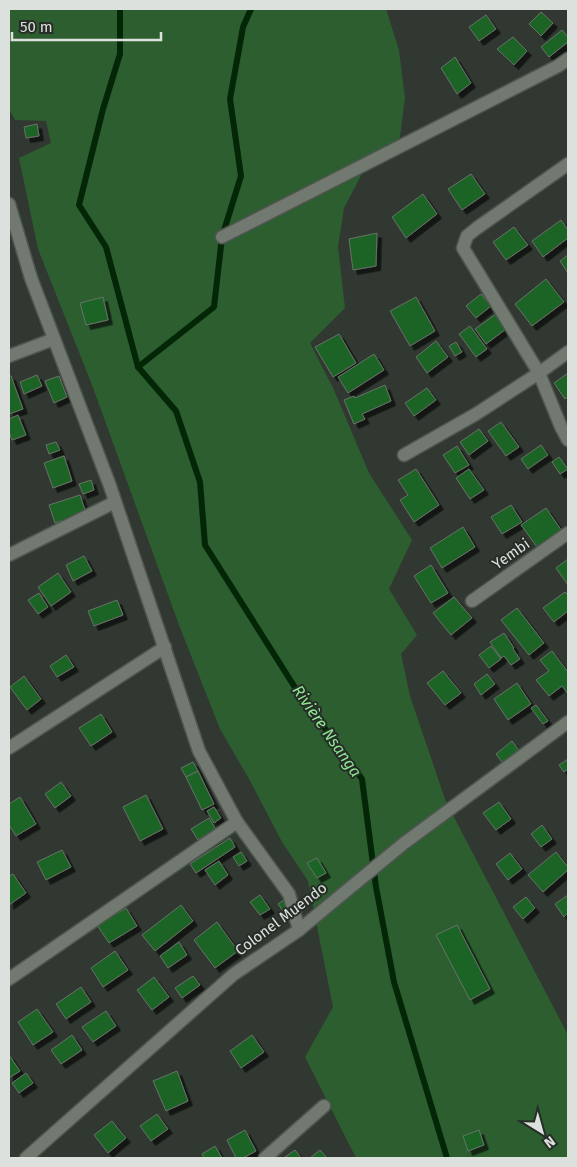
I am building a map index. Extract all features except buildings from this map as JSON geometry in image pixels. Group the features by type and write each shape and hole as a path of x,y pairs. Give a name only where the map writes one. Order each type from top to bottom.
{"street":[{"path":"222,237 558,66 568,59"},
{"path":"568,164 477,228 467,236 463,248 539,373 561,428 568,440"},
{"path":"9,204 30,278 115,502 199,751 237,822 289,894 299,930"},
{"path":"9,356 54,339"},
{"path":"404,455 476,414 568,352"},
{"path":"9,555 115,502"},
{"name":"Yembi","path":"472,601 568,534"},
{"path":"9,748 165,647"},
{"name":"Colonel Muendo","path":"26,1158 234,974 299,930 403,844 568,722"},
{"path":"9,979 237,822"},
{"path":"265,1158 324,1106"}],"green space":[{"path":"9,9 386,9 399,50 405,98 399,144 366,166 344,208 338,247 345,308 310,343 334,390 369,473 412,540 389,589 417,635 401,654 410,696 446,802 568,1035 568,1158 356,1158 305,1057 333,1007 308,881 282,842 220,729 179,625 92,385 38,249 19,158 51,143 46,121 15,120 9,109"}],"waterway":[{"name":"Rivière Nsanga","path":"120,9 120,54 103,109 79,205 106,247 138,367 176,411 200,482 205,545 296,689 362,779 376,887 394,982 447,1158"},
{"path":"138,367 214,307 222,237 241,176 230,99 243,27 251,9"}]}
